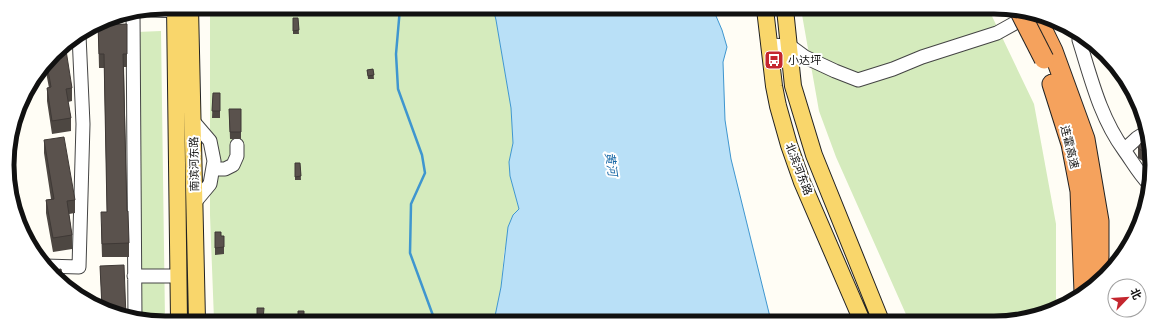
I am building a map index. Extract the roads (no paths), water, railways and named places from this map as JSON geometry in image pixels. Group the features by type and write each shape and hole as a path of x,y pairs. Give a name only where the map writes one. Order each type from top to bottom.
{"highway":[{"name":"连霍高速","path":"1024,17 1049,55 1071,144 1080,190 1084,287"},
{"name":"连霍高速","path":"1037,20 1049,55 1085,139 1099,221 1098,275"}],"main road":[{"name":"南滨河东路","path":"182,14 192,120 197,316"},
{"name":"南滨河东路","path":"179,316 178,276 182,14"},
{"name":"北滨河东路","path":"766,14 769,45 778,106 795,164 860,316"},
{"name":"北滨河东路","path":"786,14 793,86 814,155 879,316"}],"street":[{"path":"769,45 790,46 805,57 858,80 893,69 922,57 997,33 1015,23 1022,17"},
{"path":"133,18 135,313"},
{"path":"52,266 79,267 83,124 79,40"},
{"path":"1079,40 1103,115 1115,138 1145,180"},
{"path":"192,120 210,142 214,161 210,184 195,202"},
{"path":"1124,150 1142,135"},
{"path":"213,169 225,169 233,165 237,156 237,144"},
{"path":"1134,163 1145,169"},
{"path":"134,276 178,276"}],"water":[{"name":"黄河","path":"494,14 715,14 727,47 723,62 725,120 731,159 770,316 495,316 501,287 508,227 513,215 519,209 510,176 509,162 513,143 511,108"}],"waterway":[{"path":"399,14 396,54 398,89 422,155 425,173 411,204 410,253 433,316"}],"place":[{"name":"小达坪","path":"774,60"}]}
